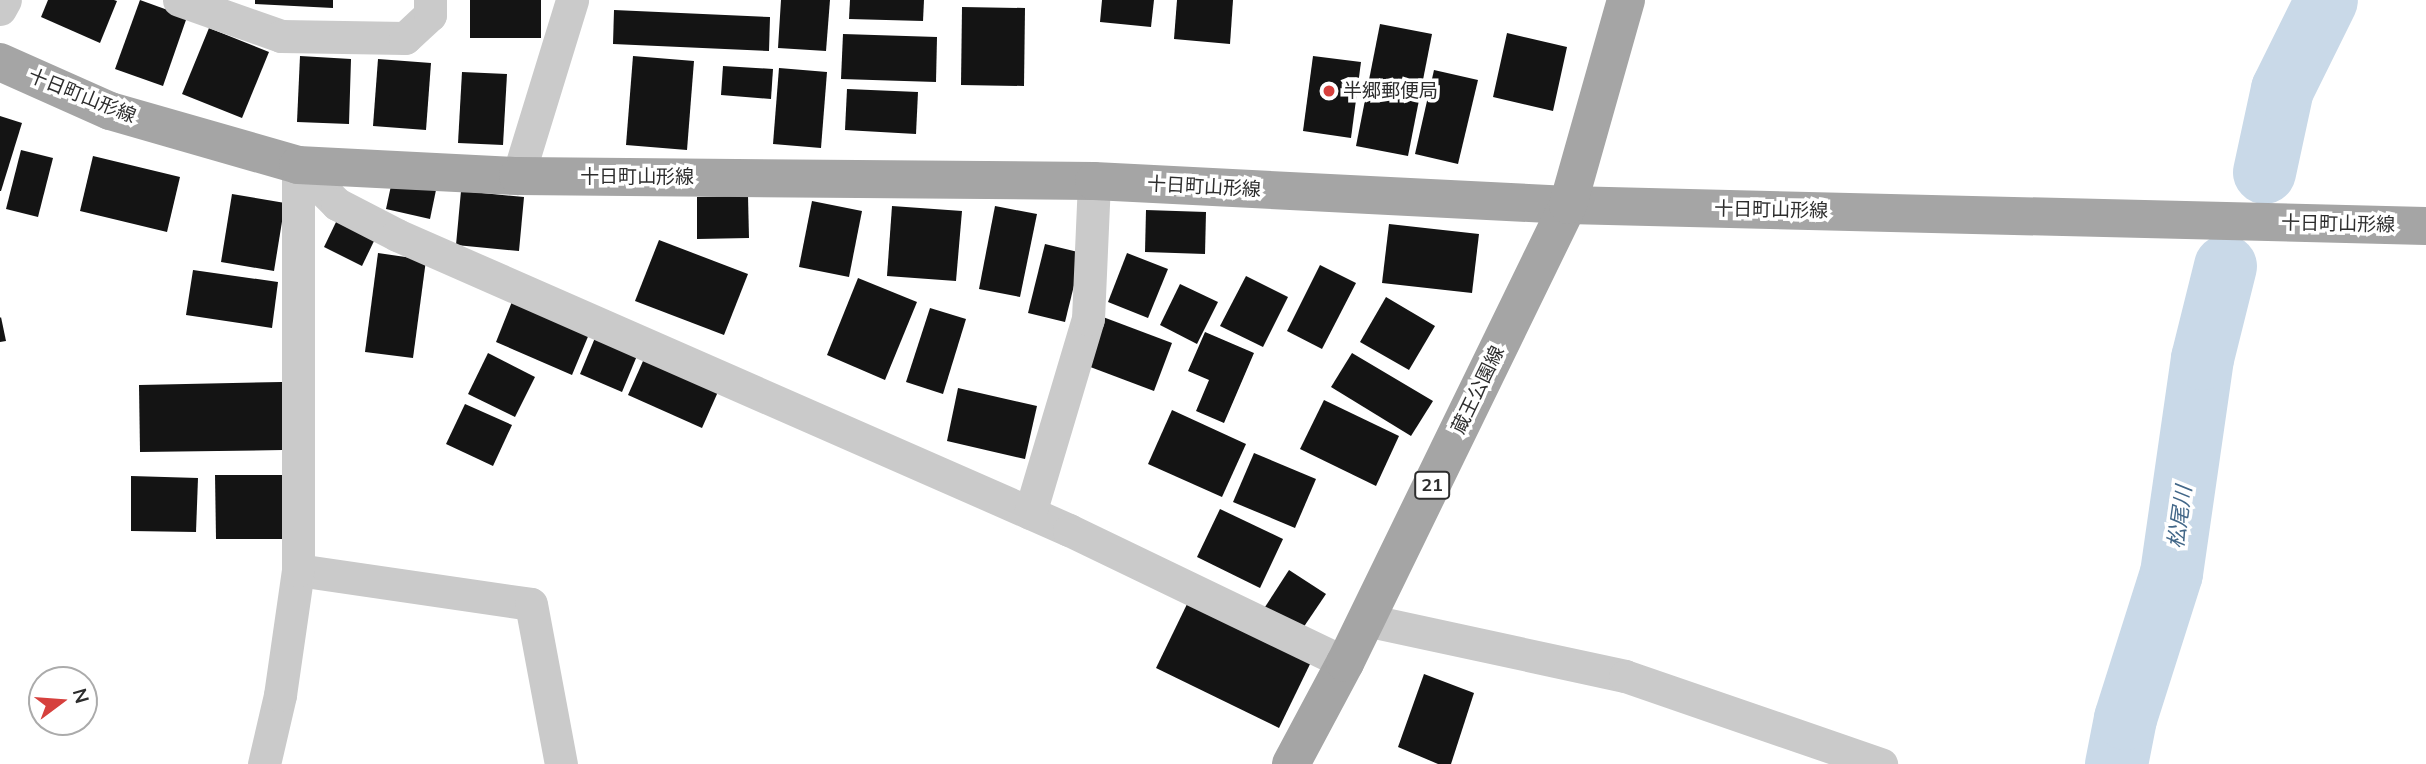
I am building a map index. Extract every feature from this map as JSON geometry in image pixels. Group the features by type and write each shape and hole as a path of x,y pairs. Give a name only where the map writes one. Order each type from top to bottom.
{"main road":[{"name":"蔵王公園線","path":"1291,764 1345,663 1568,205 1626,0"},
{"name":"十日町山形線","path":"0,62 110,111 298,164 518,176 1094,181 1568,205 2426,226"}],"street":[{"path":"0,9 5,0"},
{"path":"179,0 281,36 405,38 430,15 430,0"},
{"path":"518,176 572,0"},
{"path":"298,164 337,204 397,235 1030,513 1345,663"},
{"path":"264,764 280,695 298,570 298,164"},
{"path":"1030,513 1088,319 1094,181"},
{"path":"298,570 531,604 561,764"},
{"path":"1366,620 1625,676 1881,764"}],"building":[{"path":"48,0 117,1 100,43 41,17"},
{"path":"140,0 187,17 163,86 115,69"},
{"path":"255,0 333,0 333,8 255,4"},
{"path":"470,0 541,0 541,38 470,38"},
{"path":"781,0 830,0 826,51 778,48"},
{"path":"850,0 924,0 923,21 849,19"},
{"path":"1102,0 1154,0 1151,27 1100,22"},
{"path":"1177,0 1233,0 1230,44 1174,39"},
{"path":"962,7 1025,8 1024,86 961,85"},
{"path":"614,10 770,17 769,51 613,44"},
{"path":"1380,24 1432,34 1408,156 1356,146"},
{"path":"209,28 269,52 242,118 182,94"},
{"path":"1507,33 1567,47 1553,111 1493,97"},
{"path":"843,34 937,37 936,82 841,79"},
{"path":"300,56 351,59 349,124 297,122"},
{"path":"633,56 694,61 687,150 626,145"},
{"path":"1313,56 1361,62 1351,138 1303,131"},
{"path":"378,59 431,63 426,130 373,126"},
{"path":"723,66 773,69 771,99 721,95"},
{"path":"779,68 827,72 821,148 773,144"},
{"path":"1434,70 1478,80 1458,164 1415,154"},
{"path":"462,72 507,74 503,145 458,143"},
{"path":"847,89 918,92 916,134 845,130"},
{"path":"0,116 22,123 1,191 0,191"},
{"path":"21,150 53,158 38,217 6,209"},
{"path":"93,156 180,177 167,232 80,211"},
{"path":"392,181 436,190 430,219 386,209"},
{"path":"461,191 524,197 519,251 456,245"},
{"path":"232,194 285,203 274,271 221,262"},
{"path":"748,196 749,238 697,239 697,197"},
{"path":"812,201 862,211 849,277 799,267"},
{"path":"892,206 962,211 956,281 887,276"},
{"path":"995,206 1037,214 1020,297 979,289"},
{"path":"1146,210 1206,212 1205,254 1145,252"},
{"path":"337,220 375,239 362,266 324,247"},
{"path":"1389,224 1479,234 1472,293 1382,283"},
{"path":"659,240 748,274 724,335 635,301"},
{"path":"1045,244 1082,253 1065,322 1028,313"},
{"path":"378,253 426,260 413,358 365,352"},
{"path":"1127,253 1168,269 1148,318 1108,302"},
{"path":"1320,265 1356,283 1322,349 1287,331"},
{"path":"193,270 278,282 272,328 186,315"},
{"path":"1246,276 1288,297 1263,347 1220,326"},
{"path":"858,278 917,302 885,380 827,355"},
{"path":"1180,284 1218,302 1197,344 1160,325"},
{"path":"515,294 592,327 572,375 496,342"},
{"path":"1386,297 1435,326 1409,370 1360,342"},
{"path":"930,308 966,319 943,394 906,382"},
{"path":"1103,317 1172,343 1154,391 1085,365"},
{"path":"0,318 6,341 0,342"},
{"path":"1205,332 1254,353 1224,423 1196,411 1209,380 1188,371"},
{"path":"597,333 639,351 622,392 580,374"},
{"path":"647,352 721,385 702,428 628,395"},
{"path":"488,353 535,377 515,417 468,394"},
{"path":"1352,353 1433,401 1411,436 1331,387"},
{"path":"282,382 283,450 140,452 139,385"},
{"path":"958,388 1037,406 1025,459 947,441"},
{"path":"1324,400 1399,436 1376,486 1300,449"},
{"path":"465,404 512,425 493,466 446,444"},
{"path":"1172,410 1246,444 1222,497 1148,464"},
{"path":"1254,453 1316,479 1295,528 1233,502"},
{"path":"215,475 283,475 283,539 216,539"},
{"path":"131,476 198,478 196,532 131,531"},
{"path":"1220,509 1283,539 1260,588 1197,557"},
{"path":"1289,570 1326,594 1301,631 1265,607"},
{"path":"1189,600 1312,660 1279,728 1156,668"},
{"path":"1424,674 1474,693 1451,764 1438,764 1398,747"}],"waterway":[{"name":"松尾川","path":"2264,172 2282,89 2326,0"},
{"name":"松尾川","path":"2116,764 2125,718 2171,573 2202,358 2225,266"}],"place":[{"name":"半郷郵便局","path":"1329,91"}]}
